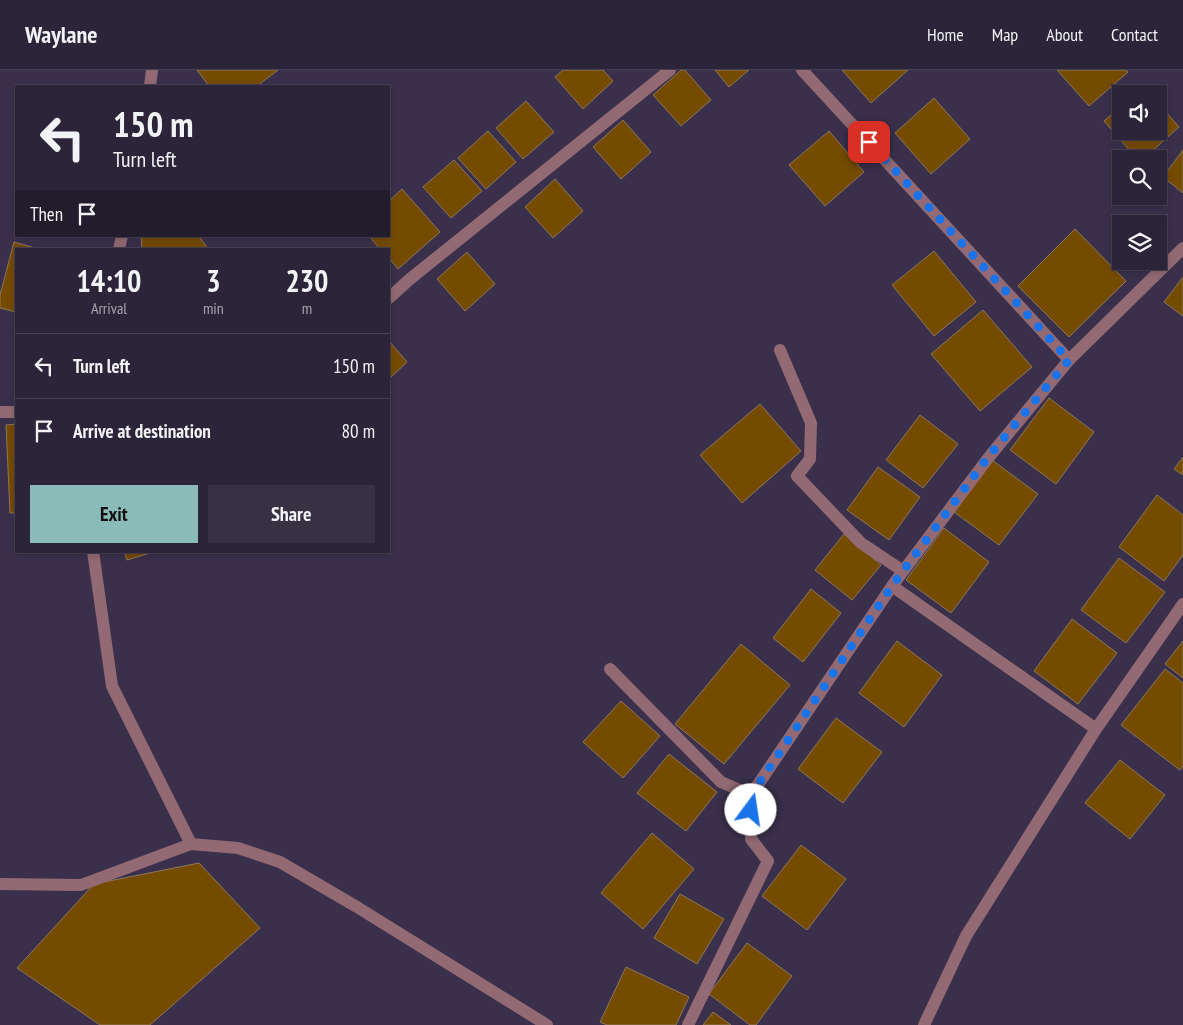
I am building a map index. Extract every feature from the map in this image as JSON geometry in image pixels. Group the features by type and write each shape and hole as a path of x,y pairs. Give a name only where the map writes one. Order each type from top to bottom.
{"street":[{"path":"150,85 152,70"},
{"path":"390,297 670,70"},
{"path":"802,70 1069,360"},
{"path":"688,1025 768,861 751,839 751,795 892,586 988,457 1069,360 1183,248"},
{"path":"780,350 811,423 810,459 797,476 861,542 903,571"},
{"path":"0,412 15,412"},
{"path":"93,553 112,686 191,844"},
{"path":"892,586 1096,730"},
{"path":"924,1025 966,936 1096,730 1183,604"},
{"path":"610,669 721,782 751,795"},
{"path":"0,884 82,885 191,844 238,848 280,862 356,906 548,1025"}],"building":[{"path":"197,70 278,70 258,85 208,85"},
{"path":"563,70 603,70 613,81 583,109 555,77"},
{"path":"681,70 685,70 711,100 681,126 653,95"},
{"path":"715,70 749,70 729,87"},
{"path":"842,70 908,70 871,103"},
{"path":"1057,70 1126,70 1128,72 1112,85 1089,106"},
{"path":"934,98 970,139 931,174 895,133"},
{"path":"526,101 554,132 523,159 496,128"},
{"path":"1167,113 1179,127 1167,138"},
{"path":"1112,114 1112,130 1104,121"},
{"path":"623,120 651,152 621,179 593,147"},
{"path":"488,131 516,162 486,189 458,158"},
{"path":"829,131 864,172 825,206 789,165"},
{"path":"1120,140 1164,140 1153,150 1129,150"},
{"path":"1183,150 1183,193 1167,180 1167,172"},
{"path":"454,160 482,191 451,218 423,187"},
{"path":"555,179 583,211 553,238 525,207"},
{"path":"402,189 440,232 398,269 390,259 390,248 379,248 370,237 390,237 390,200"},
{"path":"1075,229 1112,267 1112,270 1115,270 1126,281 1069,337 1018,286"},
{"path":"141,237 200,237 207,248 142,248"},
{"path":"14,242 35,248 15,248 15,312 0,308 0,295"},
{"path":"934,251 976,302 934,336 892,285"},
{"path":"467,252 495,284 465,311 437,279"},
{"path":"1183,277 1183,316 1164,302"},
{"path":"983,310 1032,367 980,411 931,354"},
{"path":"390,342 407,362 390,378"},
{"path":"1049,398 1094,432 1056,484 1010,450"},
{"path":"760,404 801,451 742,503 700,455"},
{"path":"920,415 958,444 923,488 886,460"},
{"path":"15,424 15,513 10,513 6,425"},
{"path":"1183,457 1183,475 1174,469"},
{"path":"992,460 1038,494 999,545 954,512"},
{"path":"878,467 920,497 889,540 847,510"},
{"path":"1157,495 1183,515 1183,555 1164,581 1119,547"},
{"path":"944,528 989,562 951,613 906,580"},
{"path":"844,534 881,565 852,600 815,570"},
{"path":"125,553 150,553 127,560"},
{"path":"1119,558 1165,592 1126,643 1081,610"},
{"path":"811,589 841,613 803,662 773,638"},
{"path":"1072,619 1117,653 1078,704 1034,671"},
{"path":"897,641 942,675 904,727 859,693"},
{"path":"1183,641 1183,678 1165,664"},
{"path":"741,644 790,685 724,764 675,724"},
{"path":"1165,669 1183,683 1183,766 1180,770 1121,725"},
{"path":"621,701 660,736 623,778 583,742"},
{"path":"836,718 882,752 843,803 798,769"},
{"path":"669,754 717,792 686,831 637,793"},
{"path":"1120,760 1165,795 1130,839 1085,803"},
{"path":"652,833 694,869 643,929 601,893"},
{"path":"801,845 846,879 807,930 762,896"},
{"path":"199,863 260,928 150,1025 100,1025 17,968 94,884"},
{"path":"680,894 724,919 697,964 654,938"},
{"path":"747,943 792,976 756,1025 750,1025 709,994"},
{"path":"626,967 689,997 676,1025 607,1025 600,1022"},
{"path":"713,1012 731,1025 703,1025"}],"route":[{"path":"751,810 751,795 892,586 988,457 1069,360 869,142"}]}
